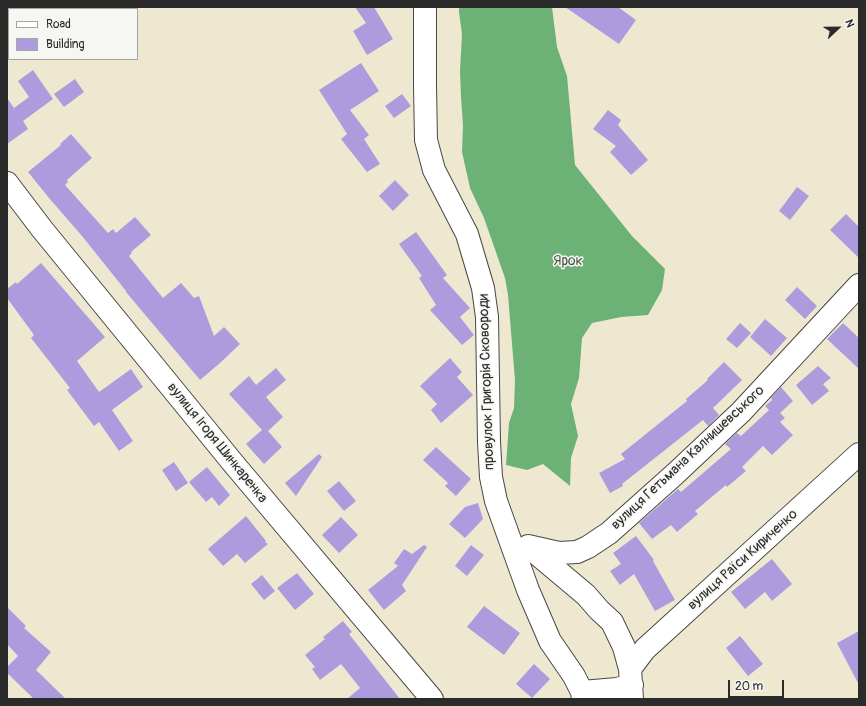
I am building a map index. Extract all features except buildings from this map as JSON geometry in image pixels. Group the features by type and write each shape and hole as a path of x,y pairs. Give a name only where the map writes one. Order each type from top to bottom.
{"street":[{"name":"провулок Григорія Сковороди","path":"425,7 424,86 426,140 434,170 467,234 483,288 487,317 488,442 491,477 496,501 528,590 550,641 574,676 583,695"},
{"name":"вулиця Ігоря Шинкаренка","path":"7,183 42,229 238,469 432,699"},
{"name":"вулиця Гетьмана Калнишевського","path":"528,546 559,553 577,552 588,547 609,532 675,474 741,412 859,285"},
{"name":"вулиця Раїси Кириченко","path":"631,684 645,649 859,454"},
{"path":"502,520 528,546 586,595 612,622 624,647 631,684 617,689 583,695"}],"green space":[{"name":"Ярок","path":"459,7 552,7 557,47 567,76 575,165 632,236 665,269 662,290 648,315 621,317 592,323 582,338 579,378 571,404 578,436 571,458 570,486 543,464 527,470 506,465 509,423 514,408 515,380 508,295 505,278 484,218 470,188 462,152 463,125 460,71 462,34"}]}
